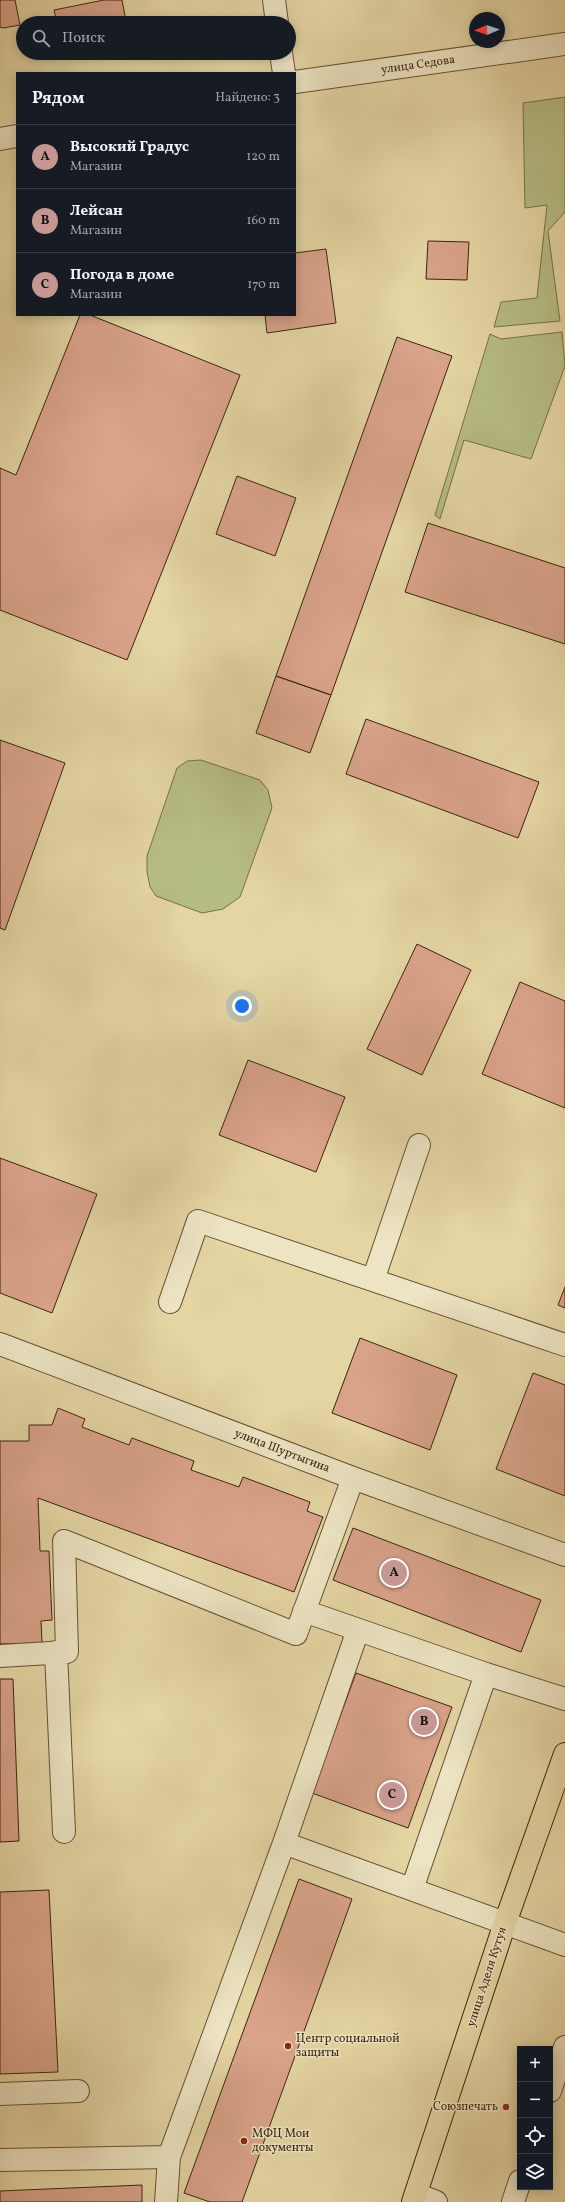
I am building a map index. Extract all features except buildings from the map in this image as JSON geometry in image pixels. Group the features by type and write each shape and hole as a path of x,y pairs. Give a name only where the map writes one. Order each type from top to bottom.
{"main road":[{"name":"улица Аделя Кутуя","path":"414,2198 505,1923 565,1754"}],"street":[{"path":"274,0 276,16"},
{"name":"улица Седова","path":"296,82 565,44"},
{"path":"282,60 284,72"},
{"path":"0,139 16,136"},
{"path":"373,1280 419,1146"},
{"path":"170,1302 198,1221 565,1345"},
{"name":"улица Шуртыгина","path":"0,1344 353,1478 565,1555"},
{"path":"0,1656 67,1652 64,1541 296,1634 353,1478"},
{"path":"304,1611 486,1674 565,1699"},
{"path":"166,2202 169,2157 284,1843 358,1630"},
{"path":"56,1652 64,1832"},
{"path":"412,1889 486,1674"},
{"path":"284,1843 565,1945"},
{"path":"553,2082 565,2046"},
{"path":"0,2094 78,2091"},
{"path":"0,2160 169,2157"},
{"path":"513,2202 517,2190"},
{"path":"414,2198 436,2202"}],"green space":[{"path":"565,97 565,212 548,231 560,321 494,327 501,302 537,298 547,205 525,208 523,103"},
{"path":"562,332 565,366 531,459 464,440 440,519 435,515 490,334 501,339"},
{"path":"201,760 260,780 268,790 272,808 240,897 223,909 202,913 156,896 150,887 147,872 147,856 177,768 187,761"}],"place":[{"name":"Высокий Градус","path":"394,1573"},
{"name":"Лейсан","path":"424,1722"},
{"name":"Погода в доме","path":"392,1795"},
{"name":"Центр социальной защиты","path":"288,2046"},
{"name":"Союзпечать","path":"506,2107"},
{"name":"МФЦ Мои документы","path":"244,2141"}]}
